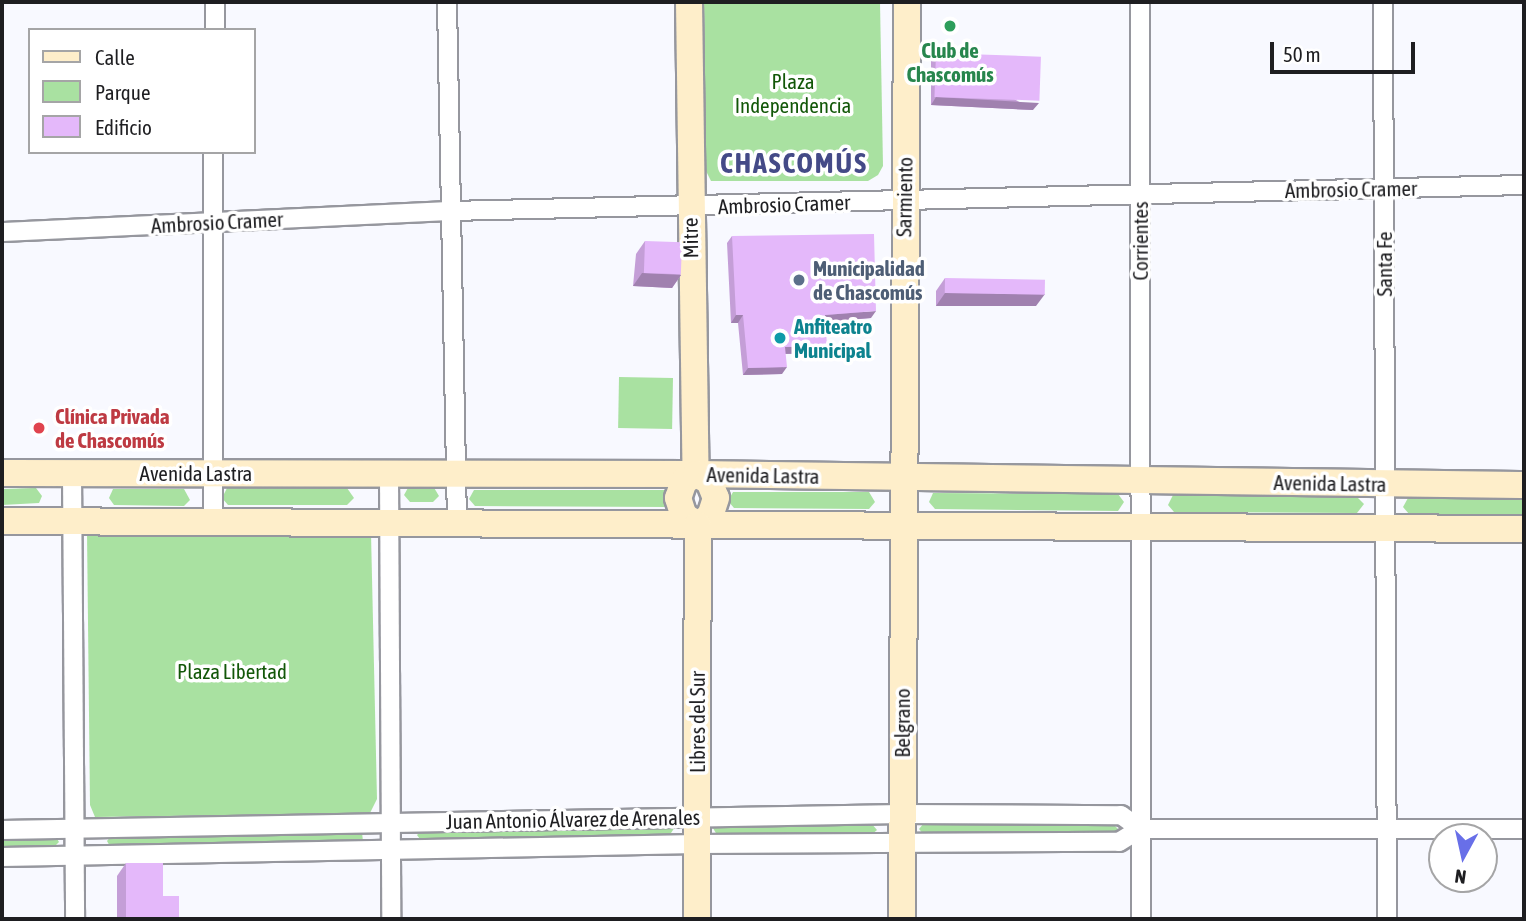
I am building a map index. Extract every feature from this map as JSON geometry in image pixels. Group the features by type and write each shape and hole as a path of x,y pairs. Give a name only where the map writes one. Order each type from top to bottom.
{"main road":[{"name":"Mitre","path":"689,2 696,474"},
{"name":"Sarmiento","path":"902,526 903,200 907,2"},
{"name":"Avenida Lastra","path":"2,473 696,474 1524,485"},
{"path":"696,474 684,481 678,498 684,516 698,525"},
{"path":"2,521 1524,529"},
{"name":"Libres del Sur","path":"697,919 698,525"},
{"name":"Belgrano","path":"902,526 902,919"}],"street":[{"path":"215,2 215,28"},
{"path":"447,2 457,523"},
{"name":"Corrientes","path":"1140,2 1140,919"},
{"name":"Santa Fe","path":"1383,2 1387,919"},
{"path":"213,154 214,522"},
{"name":"Ambrosio Cramer","path":"2,232 451,211 1524,185"},
{"path":"72,473 75,919"},
{"path":"388,474 391,919"},
{"name":"Juan Antonio Álvarez de Arenales","path":"2,830 696,815 902,814 1121,815 1140,829"},
{"name":"Juan Antonio Álvarez de Arenales","path":"2,857 391,852 697,844 1119,842 1140,829 1524,829"}],"green space":[{"name":"Plaza Independencia","path":"704,2 880,2 883,166 878,175 868,181 711,181 706,171"},
{"path":"619,377 673,378 672,429 618,428"},
{"path":"409,486 433,486 439,496 433,502 410,502 404,495"},
{"path":"36,488 42,496 39,503 2,505 2,489"},
{"path":"227,488 347,488 354,498 347,505 228,505 222,498"},
{"path":"113,489 184,489 190,500 184,506 114,505 109,498"},
{"path":"474,490 667,490 668,507 475,506 469,499"},
{"path":"733,492 869,492 875,502 869,509 734,508 728,501"},
{"path":"933,493 1118,494 1124,502 1118,511 935,509 929,502"},
{"path":"1173,495 1357,497 1364,504 1357,513 1174,512 1168,505"},
{"path":"1408,498 1524,499 1524,516 1409,514 1403,507"},
{"name":"Plaza Libertad","path":"87,531 371,533 377,799 370,813 95,817 90,805"},
{"path":"871,823 877,830 870,836 717,835 713,828"},
{"path":"924,823 1112,823 1118,829 1116,834 924,835 919,829"},
{"path":"675,827 669,836 422,842 417,835 422,830"},
{"path":"362,832 363,842 111,848 107,841 111,836"},
{"path":"2,836 56,837 59,842 53,848 2,849"}],"building":[{"path":"936,53 1041,57 1039,101 934,97"},
{"name":"Municipalidad de Chascomús","path":"874,234 876,311 825,315 827,346 785,347 787,367 748,368 743,315 736,315 732,236"},
{"path":"645,241 682,242 681,274 644,273"},
{"path":"945,278 1045,280 1045,295 945,293"},
{"path":"126,863 163,863 163,896 179,896 179,919 126,919"}],"place":[{"name":"Club de Chascomús","path":"950,26"},
{"name":"Municipalidad de Chascomús","path":"799,280"},
{"name":"Anfiteatro Municipal","path":"780,338"},
{"name":"Clínica Privada de Chascomús","path":"39,428"}],"district":[{"name":"CHASCOMÚS","path":"794,163"}]}
